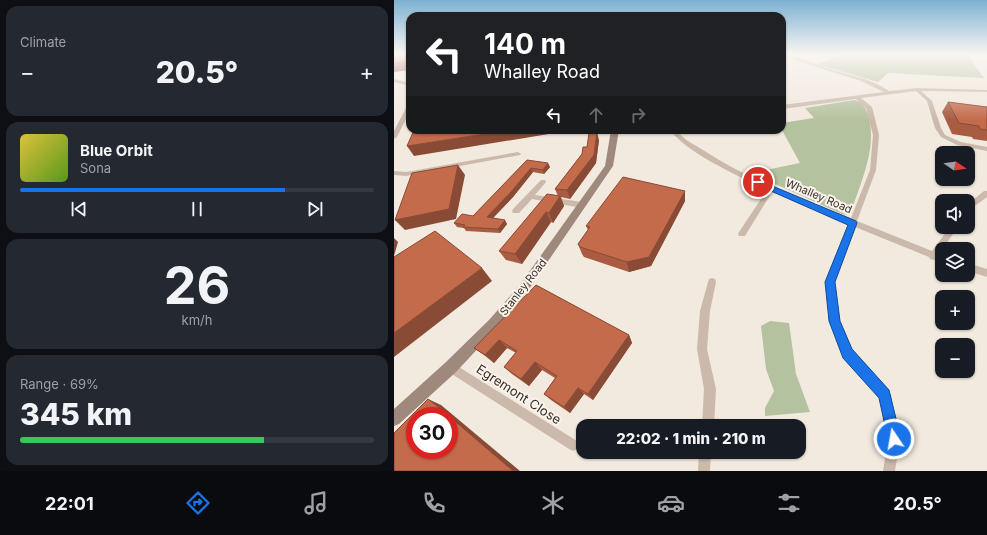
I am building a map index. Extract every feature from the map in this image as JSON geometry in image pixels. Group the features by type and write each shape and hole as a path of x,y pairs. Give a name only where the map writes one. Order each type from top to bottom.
{"street":[{"path":"850,76 872,82 887,92"},
{"path":"394,80 406,83"},
{"path":"917,89 929,100 938,128 943,136 959,144 987,149"},
{"path":"786,106 917,89 987,91"},
{"path":"857,97 869,107 876,135 873,170 830,282 835,321 848,354 885,395 894,439 889,471"},
{"path":"394,137 406,114"},
{"name":"Stanley Road","path":"394,419 450,367 513,301 609,166 614,134"},
{"name":"Whalley Road","path":"676,134 679,138 718,163 771,189 933,256"},
{"path":"394,173 406,174 518,154"},
{"path":"516,211 543,182"},
{"path":"742,234 771,189"},
{"path":"975,202 987,193"},
{"path":"530,196 582,205"},
{"path":"933,256 949,234"},
{"path":"975,269 987,273"},
{"path":"708,419 710,389 702,349 705,311 712,282"},
{"name":"Egremont Close","path":"450,367 573,445"},
{"path":"704,471 705,459"}],"green space":[{"path":"857,76 885,76 878,82"},
{"path":"945,76 983,76 984,78"},
{"path":"854,100 863,105 868,115 871,127 870,152 851,212 847,215 751,173 800,163 784,134 786,134 786,122 814,118 805,108"},
{"path":"770,321 789,323 796,374 810,412 765,416 765,408 774,391 766,369 761,326"}],"building":[{"path":"948,102 987,107 987,130 980,129 979,126 959,123"},
{"path":"412,134 484,134 407,146"},
{"path":"589,134 597,134 594,155 567,190 555,189 582,154 583,147 587,147"},
{"path":"527,160 548,163 543,170 531,168 487,217 505,220 498,229 463,227 465,225 454,223 462,214 473,216"},
{"path":"458,165 449,209 395,220 412,173"},
{"path":"623,177 685,191 649,257 627,262 580,247 578,244 590,227 586,226"},
{"path":"547,194 560,196 549,213 546,212 515,254 499,251"},
{"path":"435,231 482,268 394,333 394,257"},
{"path":"536,285 629,335 588,394 578,388 564,407 544,394 557,376 535,362 521,379 504,367 517,351 499,340 485,355 474,348"},
{"path":"428,399 438,407 420,407"},
{"path":"406,421 406,459 458,459 458,424 513,471 394,471 394,433"}],"route":[{"path":"758,182 771,189 853,223 830,282 835,321 848,354 885,395 894,439"}]}
